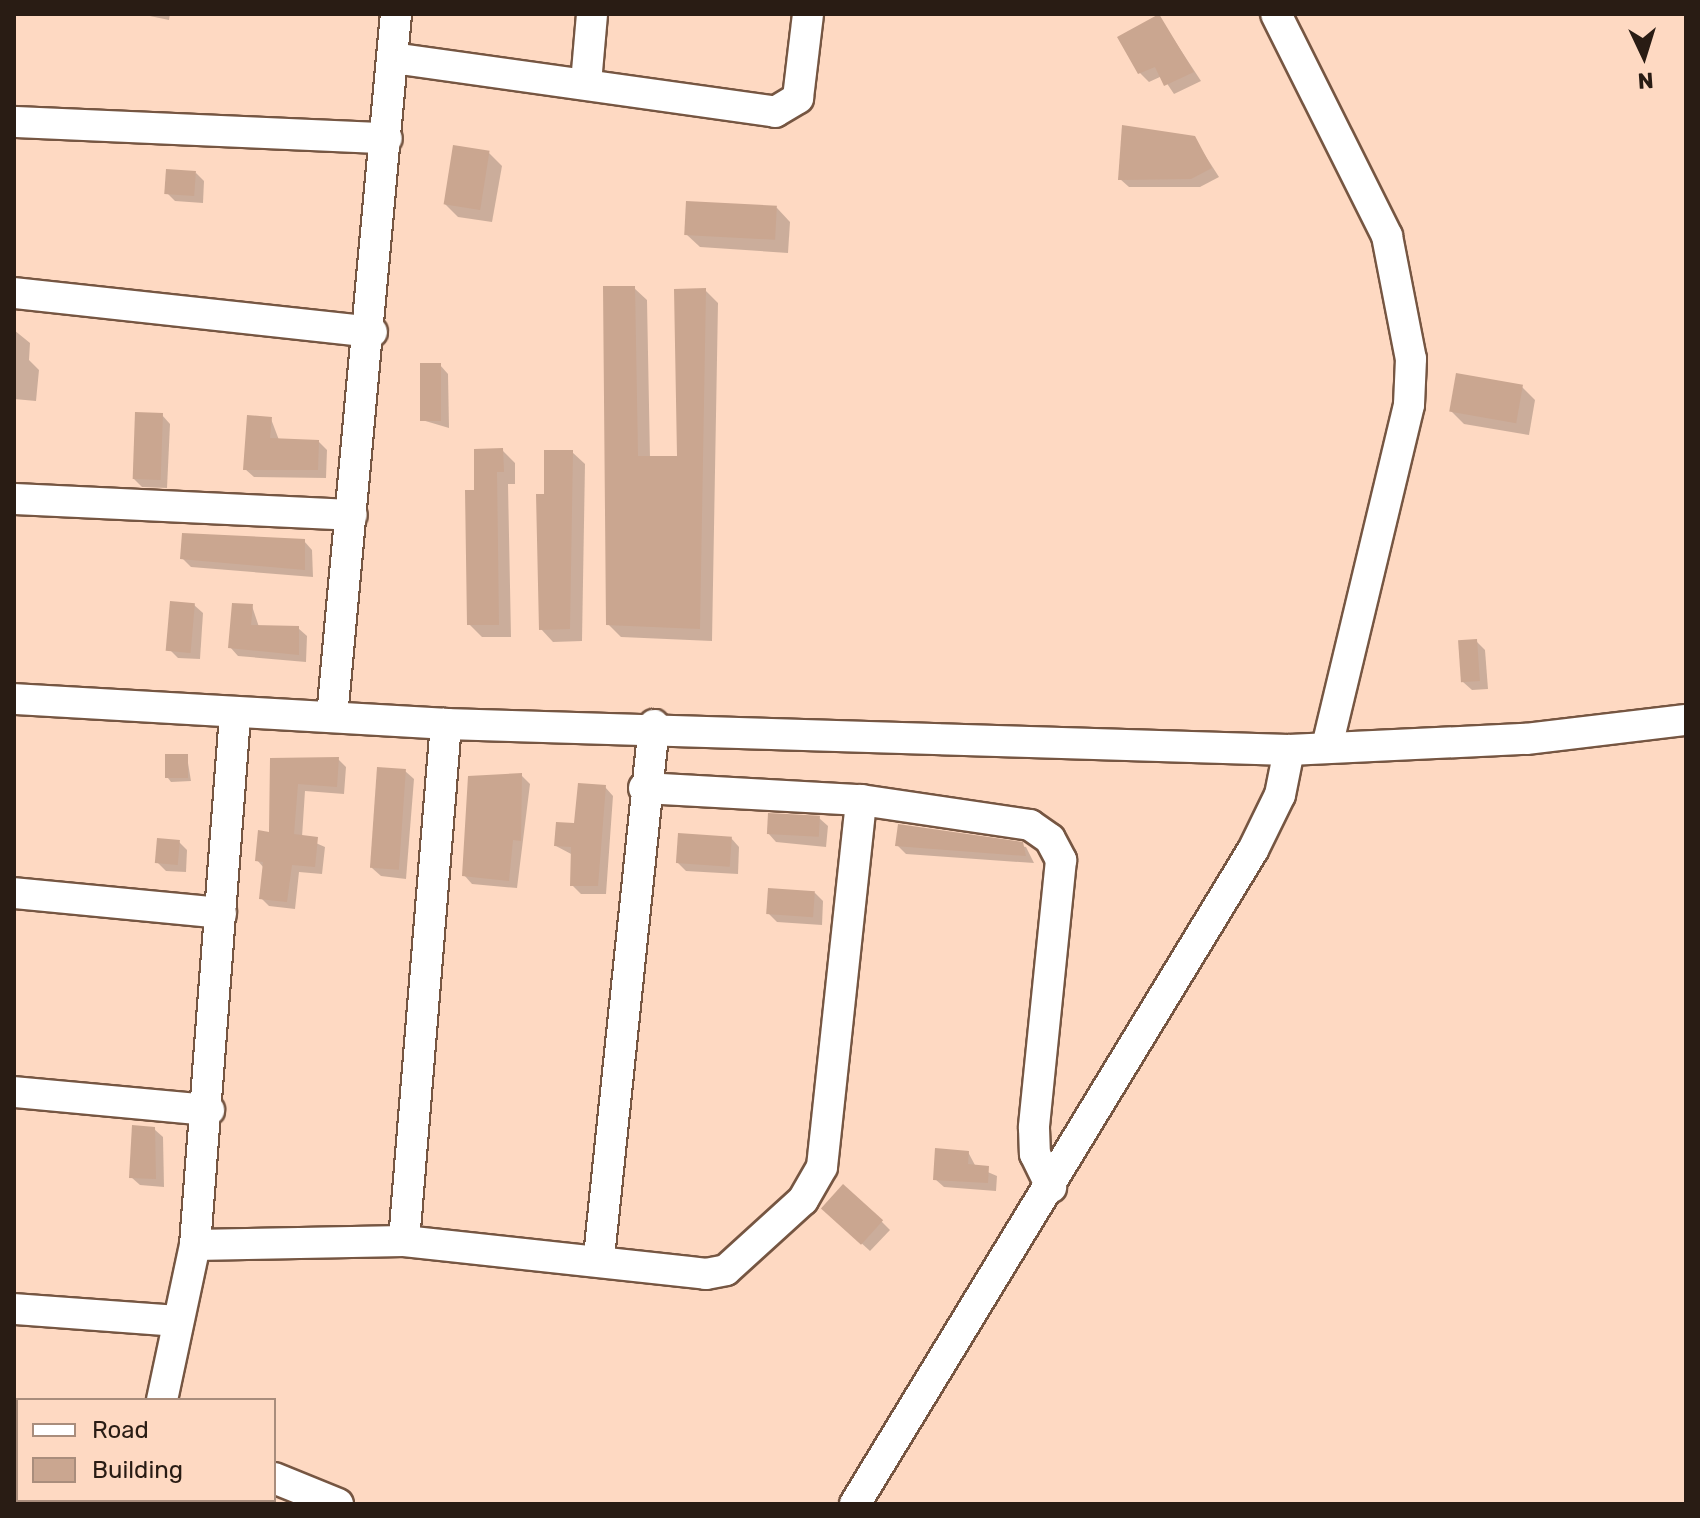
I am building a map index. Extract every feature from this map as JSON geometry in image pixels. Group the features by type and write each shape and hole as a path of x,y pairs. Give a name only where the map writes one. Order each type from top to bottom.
{"street":[{"path":"332,717 372,332 396,14"},
{"path":"586,83 592,14"},
{"path":"393,58 775,112 798,98 808,14"},
{"path":"1276,14 1387,236 1411,359 1409,405 1327,746"},
{"path":"14,122 387,138"},
{"path":"14,293 372,332"},
{"path":"14,499 352,515"},
{"path":"14,699 235,715 446,724 654,725 942,742 1289,750 1526,739 1686,720"},
{"path":"162,1398 195,1245 209,1110 235,715"},
{"path":"404,1241 446,724"},
{"path":"599,1257 644,788 654,725"},
{"path":"855,1504 1051,1187 1253,850 1280,795 1289,750"},
{"path":"644,788 861,800 1030,825 1050,839 1061,860 1034,1128 1035,1154 1051,1187"},
{"path":"195,1245 404,1241 599,1257 706,1274 726,1270 803,1200 822,1167 861,800"},
{"path":"14,893 221,913"},
{"path":"14,1092 209,1110"},
{"path":"14,1309 177,1321"},
{"path":"276,1479 338,1504"}],"building":[{"path":"1159,14 1194,72 1164,86 1155,67 1138,74 1117,37"},
{"path":"1122,125 1195,136 1212,168 1191,179 1118,180"},
{"path":"453,145 490,151 480,210 444,204"},
{"path":"166,169 196,171 194,196 164,194"},
{"path":"686,201 777,206 775,240 684,235"},
{"path":"603,286 635,286 638,456 677,456 674,289 706,288 700,629 606,625"},
{"path":"420,363 441,363 441,421 420,421"},
{"path":"1456,373 1523,385 1516,423 1449,411"},
{"path":"135,412 163,413 161,480 133,479"},
{"path":"247,415 272,417 270,438 319,440 318,470 243,470"},
{"path":"503,448 504,472 497,472 499,625 467,625 465,490 474,490 474,449"},
{"path":"544,450 573,450 570,629 539,630 536,494 544,494"},
{"path":"182,533 305,539 305,570 180,559"},
{"path":"170,601 195,603 191,653 166,651"},
{"path":"232,603 253,604 251,625 299,626 299,655 228,648"},
{"path":"1477,639 1480,681 1461,682 1458,640"},
{"path":"165,754 188,754 188,778 165,778"},
{"path":"339,757 337,787 298,784 294,834 318,837 315,867 292,865 287,902 259,899 263,862 255,861 258,830 269,832 270,758"},
{"path":"377,767 406,769 399,870 370,868"},
{"path":"522,773 521,841 513,840 509,881 462,876 468,776"},
{"path":"578,783 606,785 598,886 570,886 571,847 554,846 556,822 574,823"},
{"path":"768,813 820,816 819,837 767,834"},
{"path":"898,824 1023,842 1026,856 895,846"},
{"path":"678,833 732,837 730,867 676,863"},
{"path":"157,838 180,840 178,865 155,863"},
{"path":"768,888 815,891 813,917 766,914"},
{"path":"132,1125 155,1127 156,1179 129,1178"},
{"path":"935,1148 969,1151 968,1164 989,1166 988,1183 933,1180"},
{"path":"843,1184 883,1220 861,1245 821,1209"}]}
